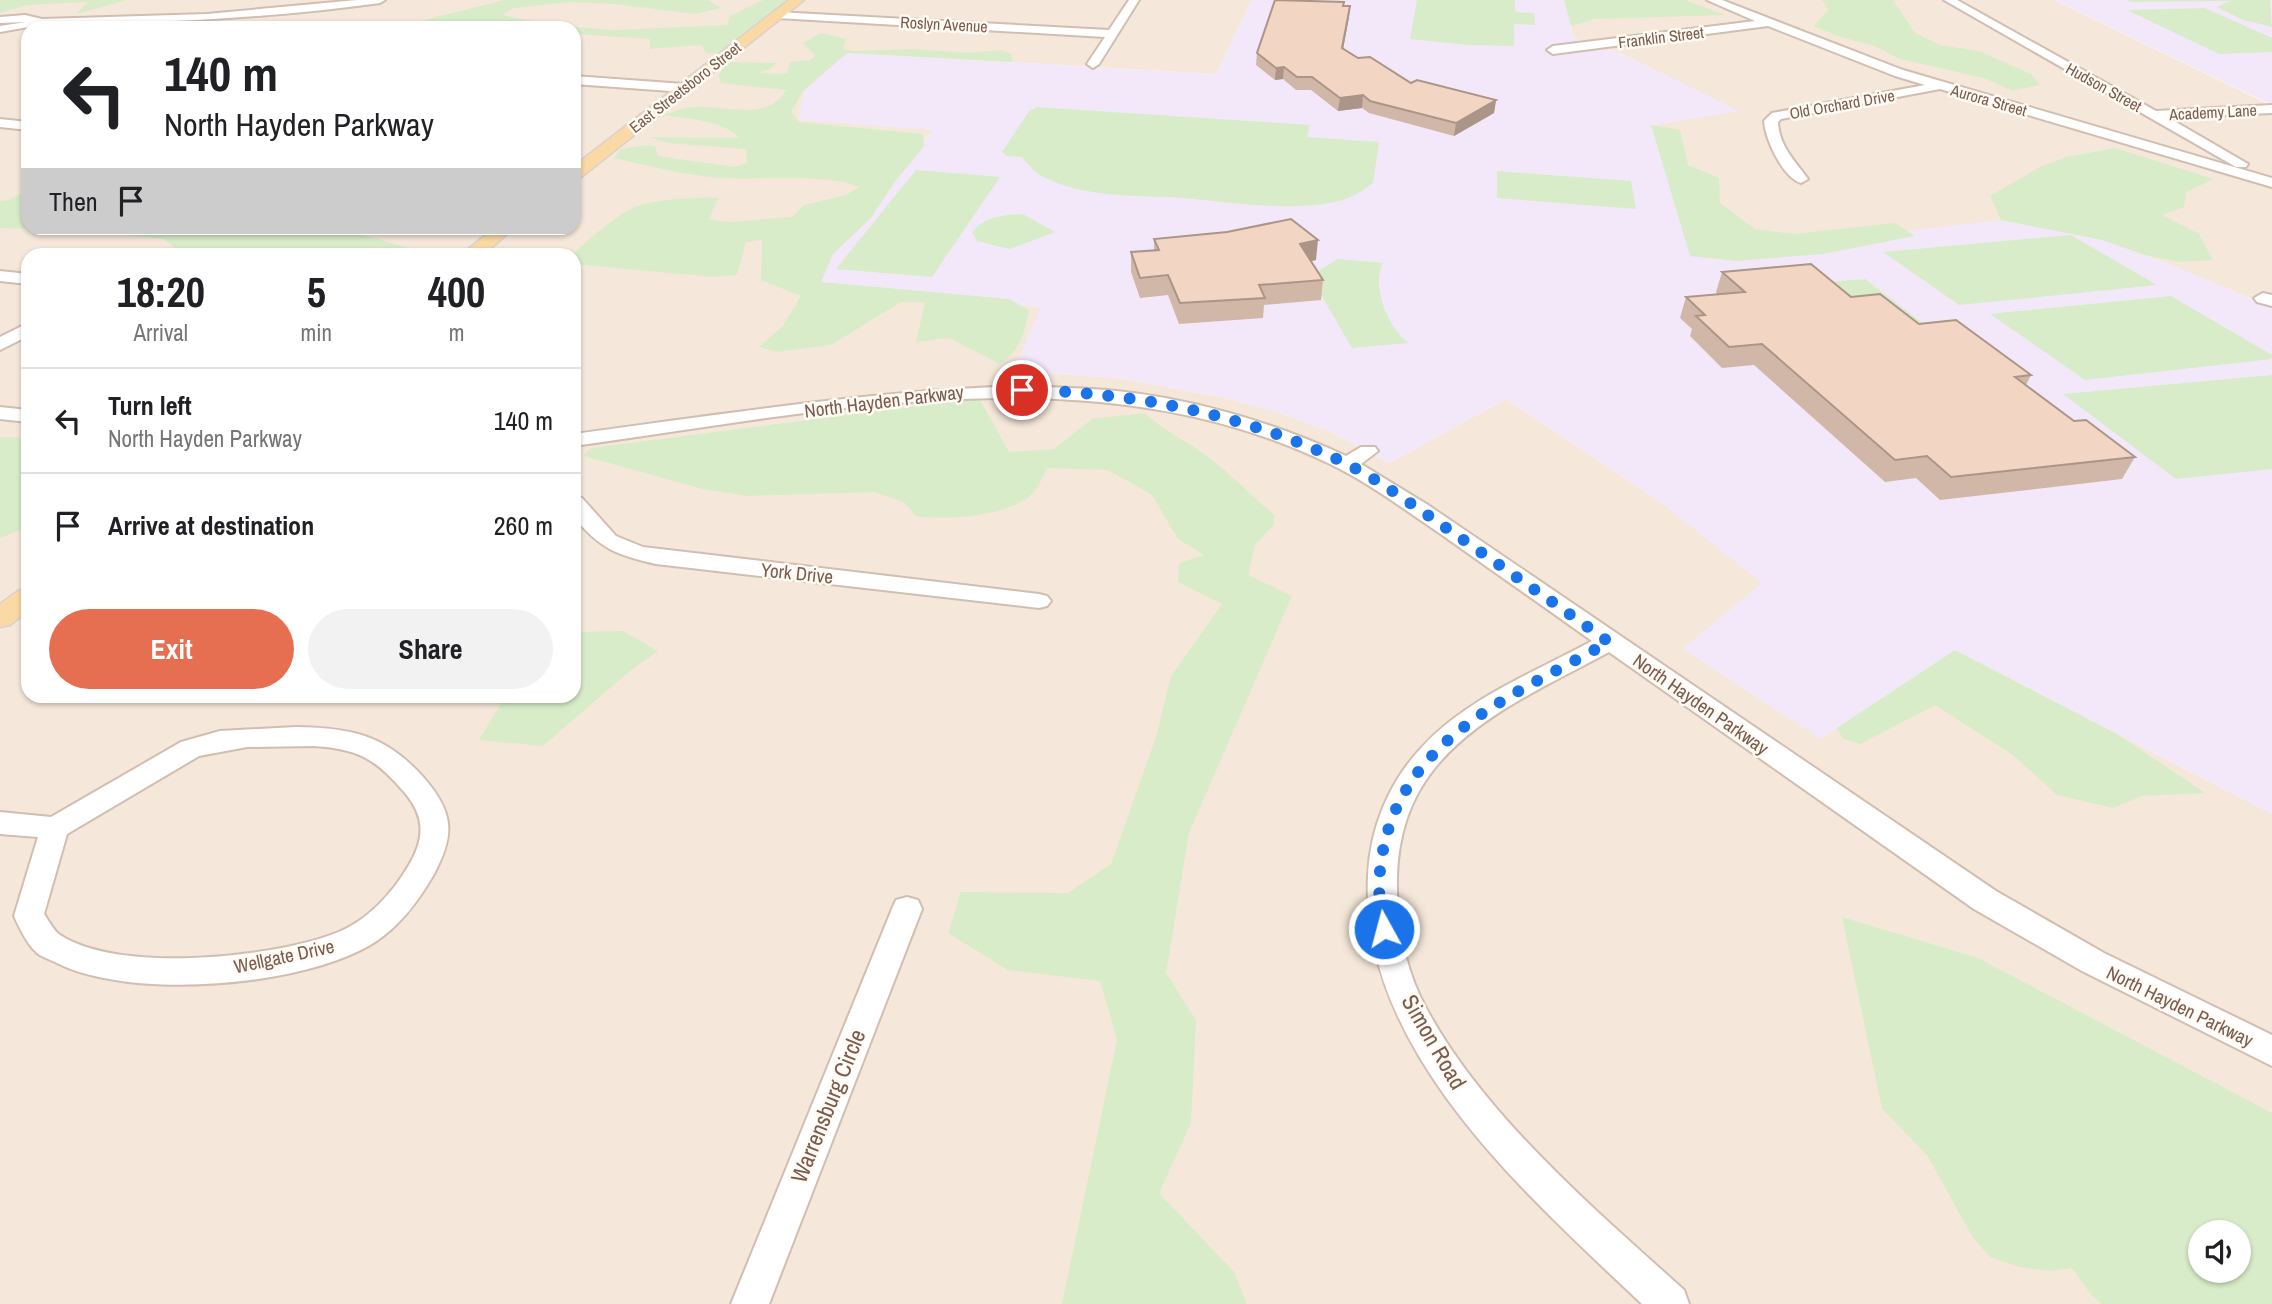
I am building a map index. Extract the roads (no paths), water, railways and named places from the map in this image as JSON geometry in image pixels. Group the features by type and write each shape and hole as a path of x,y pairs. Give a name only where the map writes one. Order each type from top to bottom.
{"main road":[{"name":"East Streetsboro Street","path":"581,169 797,0"},
{"path":"479,248 496,235"},
{"path":"0,618 21,602"}],"street":[{"path":"112,21 191,19 298,11 380,0"},
{"path":"1093,64 1134,0"},
{"name":"Aurora Street","path":"1712,0 1877,65 1938,85 2272,183"},
{"name":"Hudson Street","path":"1949,0 2241,164 2250,170 2254,178"},
{"path":"297,21 298,11"},
{"name":"Roslyn Avenue","path":"777,15 1111,34"},
{"path":"0,20 32,18 37,21"},
{"name":"Franklin Street","path":"1553,50 1769,23"},
{"path":"0,29 21,25"},
{"path":"581,81 684,88"},
{"name":"Old Orchard Drive","path":"1801,179 1778,148 1771,132 1771,121 1777,116 1938,85"},
{"name":"Academy Lane","path":"2155,115 2272,109"},
{"path":"0,123 21,125"},
{"path":"0,276 21,278"},
{"path":"0,345 21,332"},
{"name":"North Hayden Parkway","path":"581,439 929,394 1049,390 1141,399 1212,414 1255,427 1347,464 1420,510 1985,900 2093,962 2272,1051"},
{"path":"0,414 21,416"},
{"path":"1347,464 1368,451"},
{"name":"York Drive","path":"581,512 601,537 620,550 656,557 1039,601"},
{"name":"Simon Road","path":"1609,642 1471,720 1433,752 1403,792 1387,829 1379,887 1384,929 1411,1012 1456,1086 1496,1133 1612,1251 1670,1304"},
{"name":"Wellgate Drive","path":"295,737 352,741 377,750 406,776 423,796 436,821 438,832 431,852 416,879 392,911 353,939 314,953 268,962 170,973 130,971 81,959 59,951 43,940 32,927 31,905 55,828 190,749 220,741 295,737"},
{"path":"0,823 55,828"},
{"name":"Warrensburg Circle","path":"750,1304 907,909"}]}
